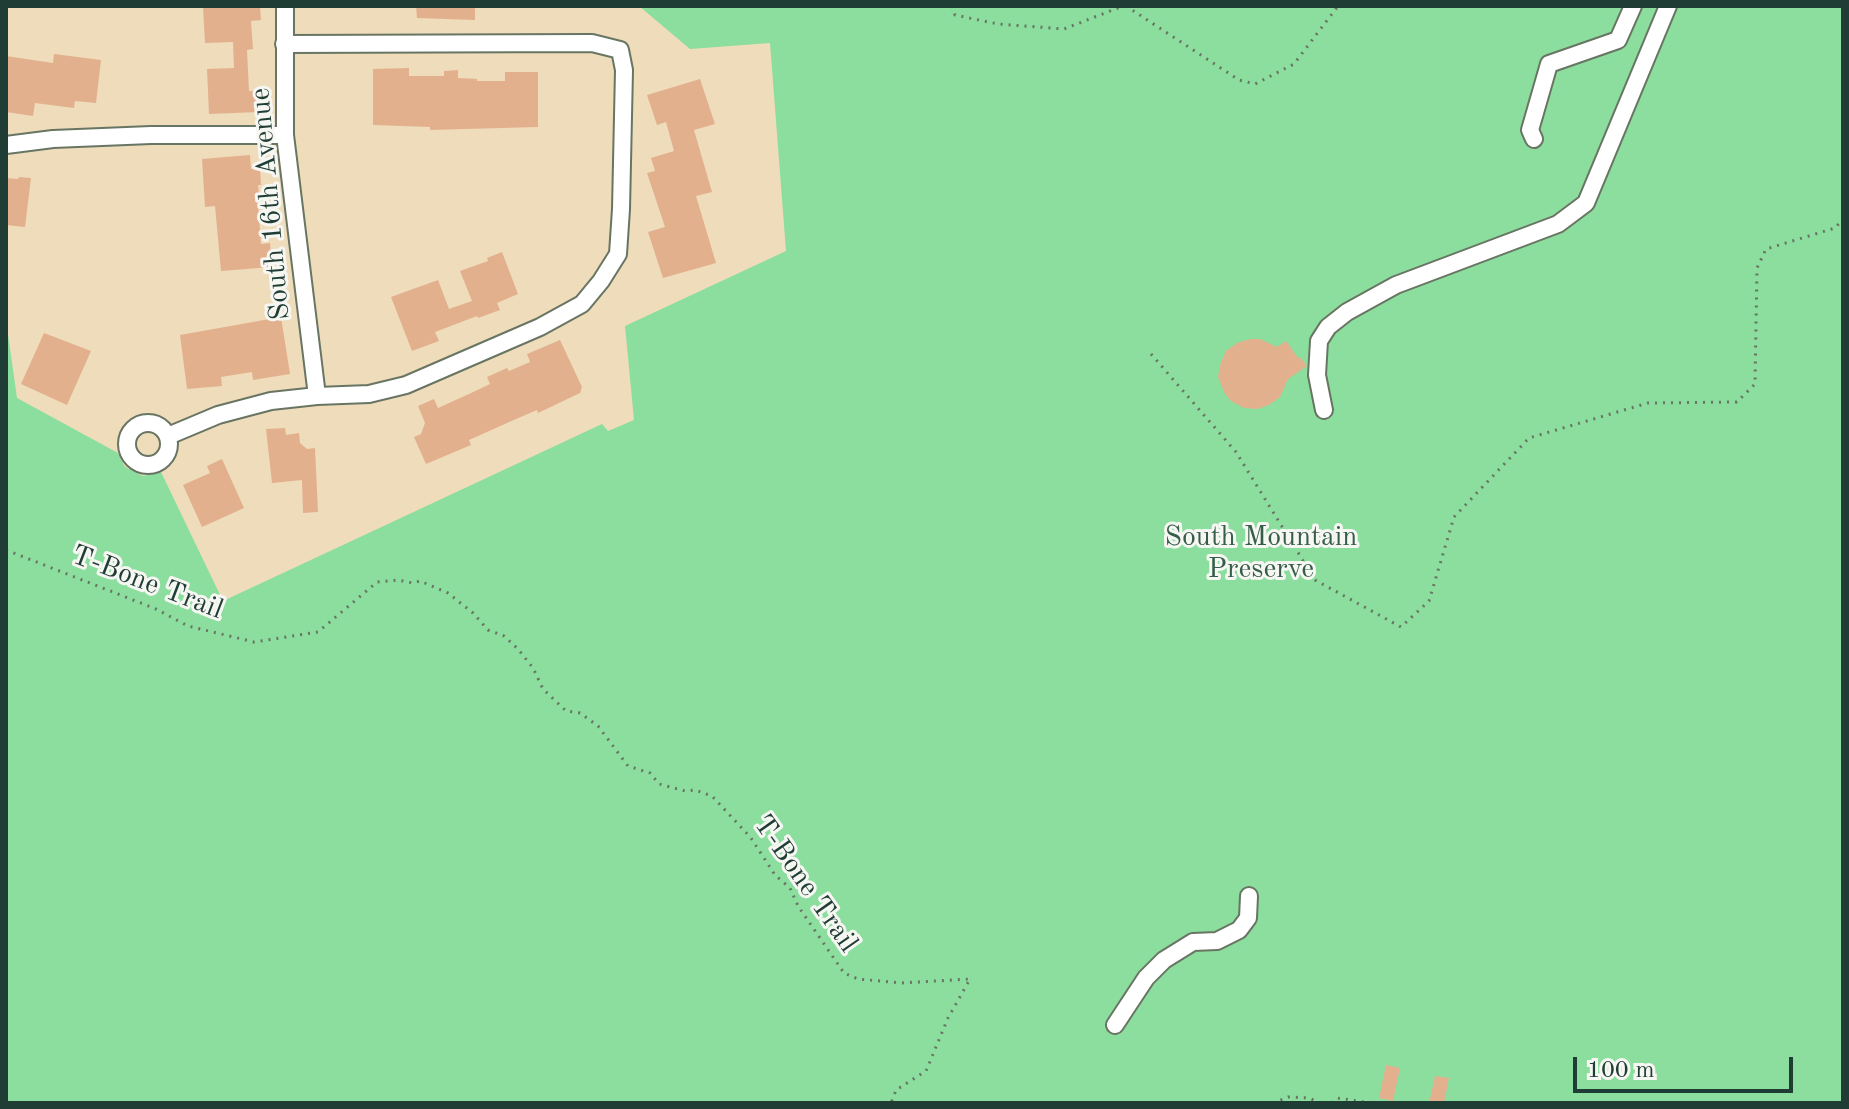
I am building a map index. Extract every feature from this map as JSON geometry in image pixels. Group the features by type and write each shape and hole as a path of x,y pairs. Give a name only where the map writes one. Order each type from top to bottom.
{"street":[{"name":"South 16th Avenue","path":"285,6 285,135 317,396"},
{"path":"1534,139 1530,130 1549,64 1618,40 1633,6"},
{"path":"1324,410 1317,375 1319,341 1328,327 1347,312 1396,285 1558,224 1586,203 1668,6"},
{"path":"168,436 218,415 271,401 369,394 406,385 540,327 582,304 618,254 624,70 620,50 592,43 284,44"},
{"path":"6,145 53,139 151,135 285,135"},
{"path":"1115,1025 1146,978 1164,960 1193,942 1217,941 1239,930 1248,918 1249,896"}],"path":[{"path":"952,6 955,15 998,24 1064,29 1125,6 1239,80 1255,84 1294,64 1338,6"},
{"path":"1151,354 1236,452 1315,580 1401,627 1429,601 1454,517 1529,438 1648,403 1737,402 1755,384 1757,268 1766,249 1835,228 1843,219"},
{"name":"T-Bone Trail","path":"6,550 156,609 188,626 254,642 318,632 377,582 420,581 440,589 473,613 488,630 504,636 533,668 543,689 566,711 580,713 598,726 628,766 650,773 659,784 712,796 751,838 775,875 790,888 798,906 844,973 858,979 901,983 970,979 948,1018 926,1071 896,1090 891,1103"},
{"path":"1273,1103 1288,1097 1309,1098 1320,1103"},
{"path":"1332,1103 1337,1098 1371,1103"}],"green space":[{"name":"South Mountain Preserve","path":"639,6 1843,6 1843,1103 6,1103 6,320 17,398 118,453 125,467 143,476 161,472 223,601 602,424 608,431 634,420 625,326 786,251 770,43 690,49"}],"building":[{"path":"203,6 260,6 261,20 251,21 253,49 247,50 249,91 257,91 258,112 209,114 207,69 234,68 233,42 205,43"},
{"path":"416,6 475,6 475,20 417,18"},
{"path":"54,54 101,60 96,103 75,101 74,108 35,103 33,116 6,112 6,56 53,63"},
{"path":"409,68 409,76 444,76 444,71 458,70 458,78 477,81 505,81 505,72 538,72 538,127 430,130 430,127 373,125 373,69"},
{"path":"700,79 715,124 694,130 712,192 696,196 716,263 663,278 648,232 665,227 647,173 655,171 651,158 674,151 666,122 657,125 647,95"},
{"path":"250,155 251,169 260,168 258,203 261,244 270,243 272,267 221,271 215,206 205,207 202,159"},
{"path":"6,178 31,178 25,227 6,225"},
{"path":"502,252 518,294 497,303 500,310 435,332 439,341 412,351 391,297 438,280 449,309 472,301 460,271 488,261 487,258"},
{"path":"281,317 290,374 253,380 252,372 221,377 222,386 187,389 180,335"},
{"path":"44,333 91,351 67,405 21,384"},
{"path":"1250,339 1260,339 1277,347 1286,341 1307,366 1288,379 1280,397 1257,409 1244,408 1231,401 1218,377 1226,351"},
{"path":"560,340 582,387 580,393 469,440 471,445 426,464 414,437 421,434 425,423 418,406 434,399 438,408 469,394 490,384 487,377 530,362 527,354"},
{"path":"285,428 286,435 299,433 300,443 307,449 315,448 318,512 303,513 302,480 272,483 266,429"},
{"path":"222,459 244,508 202,527 183,485 210,473 207,466"},
{"path":"1386,1065 1400,1068 1393,1101 1379,1098"},
{"path":"1435,1076 1449,1078 1444,1103 1429,1103"}]}
